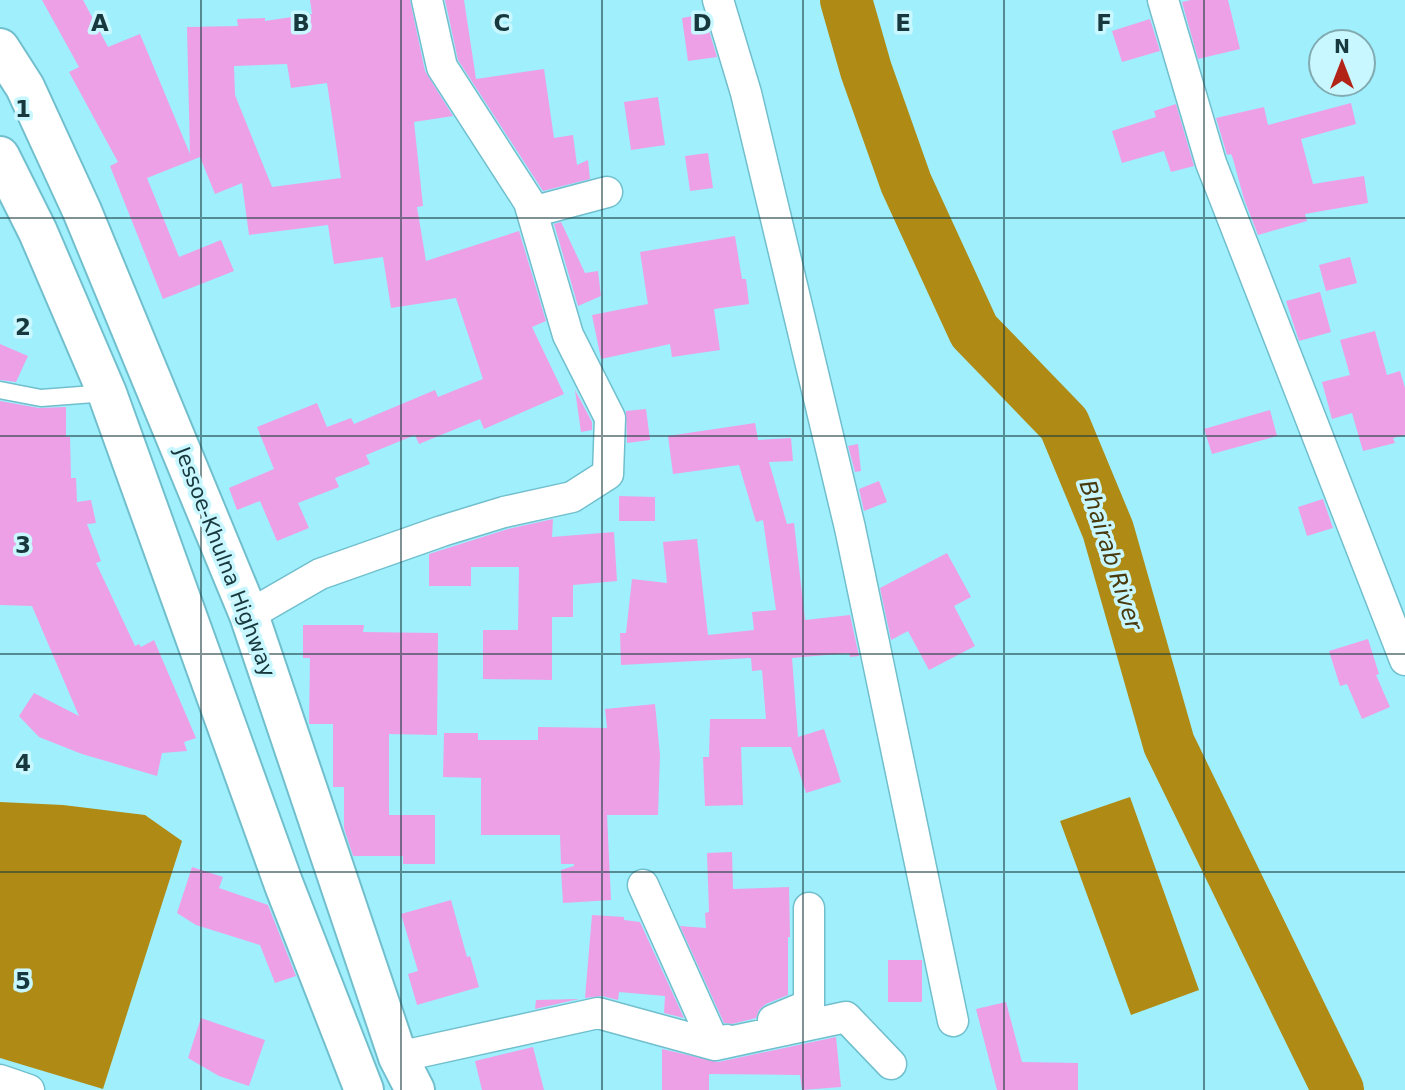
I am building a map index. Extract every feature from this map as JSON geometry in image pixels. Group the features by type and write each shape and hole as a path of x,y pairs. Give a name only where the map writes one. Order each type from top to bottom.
{"highway":[{"name":"Jessoe-Khulna Highway","path":"0,48 25,87 82,211 249,615 406,1074"},
{"path":"0,156 38,232 107,393 284,885 364,1090"}],"street":[{"path":"249,615 320,574 504,512 572,497 608,474 610,418 568,335 529,202 442,67 427,0"},
{"path":"718,0 746,93 850,528 953,1021"},
{"path":"1163,0 1211,163 1405,660"},
{"path":"532,212 607,191"},
{"path":"643,885 715,1045"},
{"path":"715,1045 809,1005 809,908"},
{"path":"406,1074 598,1013 715,1045 846,1017 891,1064"},
{"path":"0,1080 29,1090"}],"lane":[{"path":"0,390 41,398 107,393"}],"shaded area":[{"path":"1130,797 1199,990 1131,1015 1060,821"},
{"path":"0,802 63,805 145,815 182,841 103,1089 0,1058"}],"building":[{"path":"42,0 83,0 108,47 140,34 190,154 187,27 238,26 237,19 265,18 265,21 312,14 310,0 410,0 425,71 453,116 414,122 423,206 417,207 426,261 519,231 546,321 532,327 564,394 484,429 480,419 419,444 415,435 366,455 370,464 335,478 339,487 298,503 309,528 277,541 260,501 237,510 229,488 274,469 257,427 317,403 327,427 351,418 354,424 435,390 438,397 483,379 456,298 391,308 383,257 334,264 328,225 249,235 242,183 215,194 200,157 147,178 179,257 221,240 234,271 163,299 110,166 118,162 69,72 79,67","holes":["287,64 291,88 327,83 341,178 272,187 235,95 234,66"]},
{"path":"445,0 464,0 476,79 544,69 554,138 573,135 577,165 588,160 590,179 543,191 458,60"},
{"path":"1228,0 1240,49 1198,59 1182,2"},
{"path":"704,14 717,57 688,61 682,18"},
{"path":"1150,19 1160,51 1122,62 1112,31"},
{"path":"658,97 665,145 631,150 624,102"},
{"path":"1351,103 1356,124 1301,139 1313,184 1364,176 1368,203 1305,214 1307,221 1258,235 1233,159 1231,154 1227,155 1216,118 1264,107 1268,125"},
{"path":"1176,104 1194,166 1171,172 1164,151 1122,163 1112,131 1156,117 1154,111"},
{"path":"708,153 713,188 690,191 685,156"},
{"path":"561,222 585,273 598,271 601,296 578,306 554,224"},
{"path":"735,236 742,279 746,279 749,304 714,309 720,350 672,357 670,344 601,359 592,315 648,304 640,252"},
{"path":"1350,257 1357,283 1326,291 1319,265"},
{"path":"1320,292 1331,332 1299,341 1286,301"},
{"path":"1375,331 1387,375 1400,371 1405,388 1405,435 1393,438 1395,443 1363,451 1352,413 1332,419 1322,382 1350,375 1340,340"},
{"path":"0,344 28,356 16,382 0,380"},
{"path":"575,390 592,422 592,430 581,432"},
{"path":"0,401 39,408 66,407 66,437 70,437 71,478 76,478 77,502 91,500 96,523 87,524 101,561 96,563 135,646 139,644 141,647 154,640 196,738 184,742 187,751 162,753 157,776 82,754 39,737 19,716 34,693 79,716 32,606 0,605"},
{"path":"646,409 650,440 627,443 626,411"},
{"path":"1270,410 1277,436 1212,454 1204,429"},
{"path":"755,423 758,440 791,438 793,461 769,462 787,524 794,523 805,620 850,615 859,656 850,657 849,653 792,658 798,737 824,729 841,782 806,793 791,747 741,747 743,805 705,806 703,757 709,757 710,719 766,719 762,670 752,671 751,658 621,665 620,633 626,633 632,579 667,583 663,542 697,539 708,635 754,630 752,612 776,610 763,520 756,522 739,465 673,474 668,436"},
{"path":"858,444 861,471 855,472 848,446"},
{"path":"879,481 887,502 864,511 859,489"},
{"path":"619,496 655,497 655,521 619,521"},
{"path":"1323,499 1333,528 1307,536 1298,507"},
{"path":"553,519 552,537 614,532 617,581 573,585 573,617 552,617 552,680 483,679 483,630 518,630 519,567 471,567 471,586 429,586 429,554 508,529"},
{"path":"947,553 971,597 954,606 975,646 929,670 908,631 891,640 880,588"},
{"path":"303,625 364,625 363,632 438,633 437,735 389,734 389,815 435,815 435,864 403,864 403,856 353,856 344,828 344,787 333,787 333,724 309,724 310,658 303,658"},
{"path":"1368,639 1379,674 1376,675 1390,707 1362,719 1347,684 1340,686 1329,651"},
{"path":"655,704 660,755 658,815 607,815 611,900 563,903 561,870 574,864 561,864 560,835 481,835 481,778 443,777 444,733 478,733 478,740 538,740 538,727 607,728 605,709"},
{"path":"732,852 733,889 789,887 790,937 788,995 766,1004 759,1010 756,1018 732,1024 724,1023 680,926 706,928 705,913 709,912 707,853"},
{"path":"192,867 223,877 219,888 268,905 296,976 275,983 260,945 196,925 177,913"},
{"path":"451,900 467,957 470,956 479,987 417,1005 408,974 418,971 401,914"},
{"path":"592,915 624,917 624,920 640,922 684,1018 664,1013 665,996 619,992 618,1000 602,996 585,998"},
{"path":"888,960 922,960 922,1002 888,1002"},
{"path":"579,999 535,1009 536,1000"},
{"path":"1006,1002 1022,1062 1078,1063 1078,1090 997,1090 976,1009"},
{"path":"201,1018 265,1040 249,1086 219,1076 188,1058"},
{"path":"836,1037 841,1087 802,1090 800,1075 709,1074 709,1090 662,1090 662,1049 718,1062"},
{"path":"533,1047 544,1090 482,1090 475,1061"}],"waterway":[{"name":"Bhairab River","path":"846,0 866,70 906,183 974,331 1064,424 1108,530 1169,744 1338,1090"}]}
